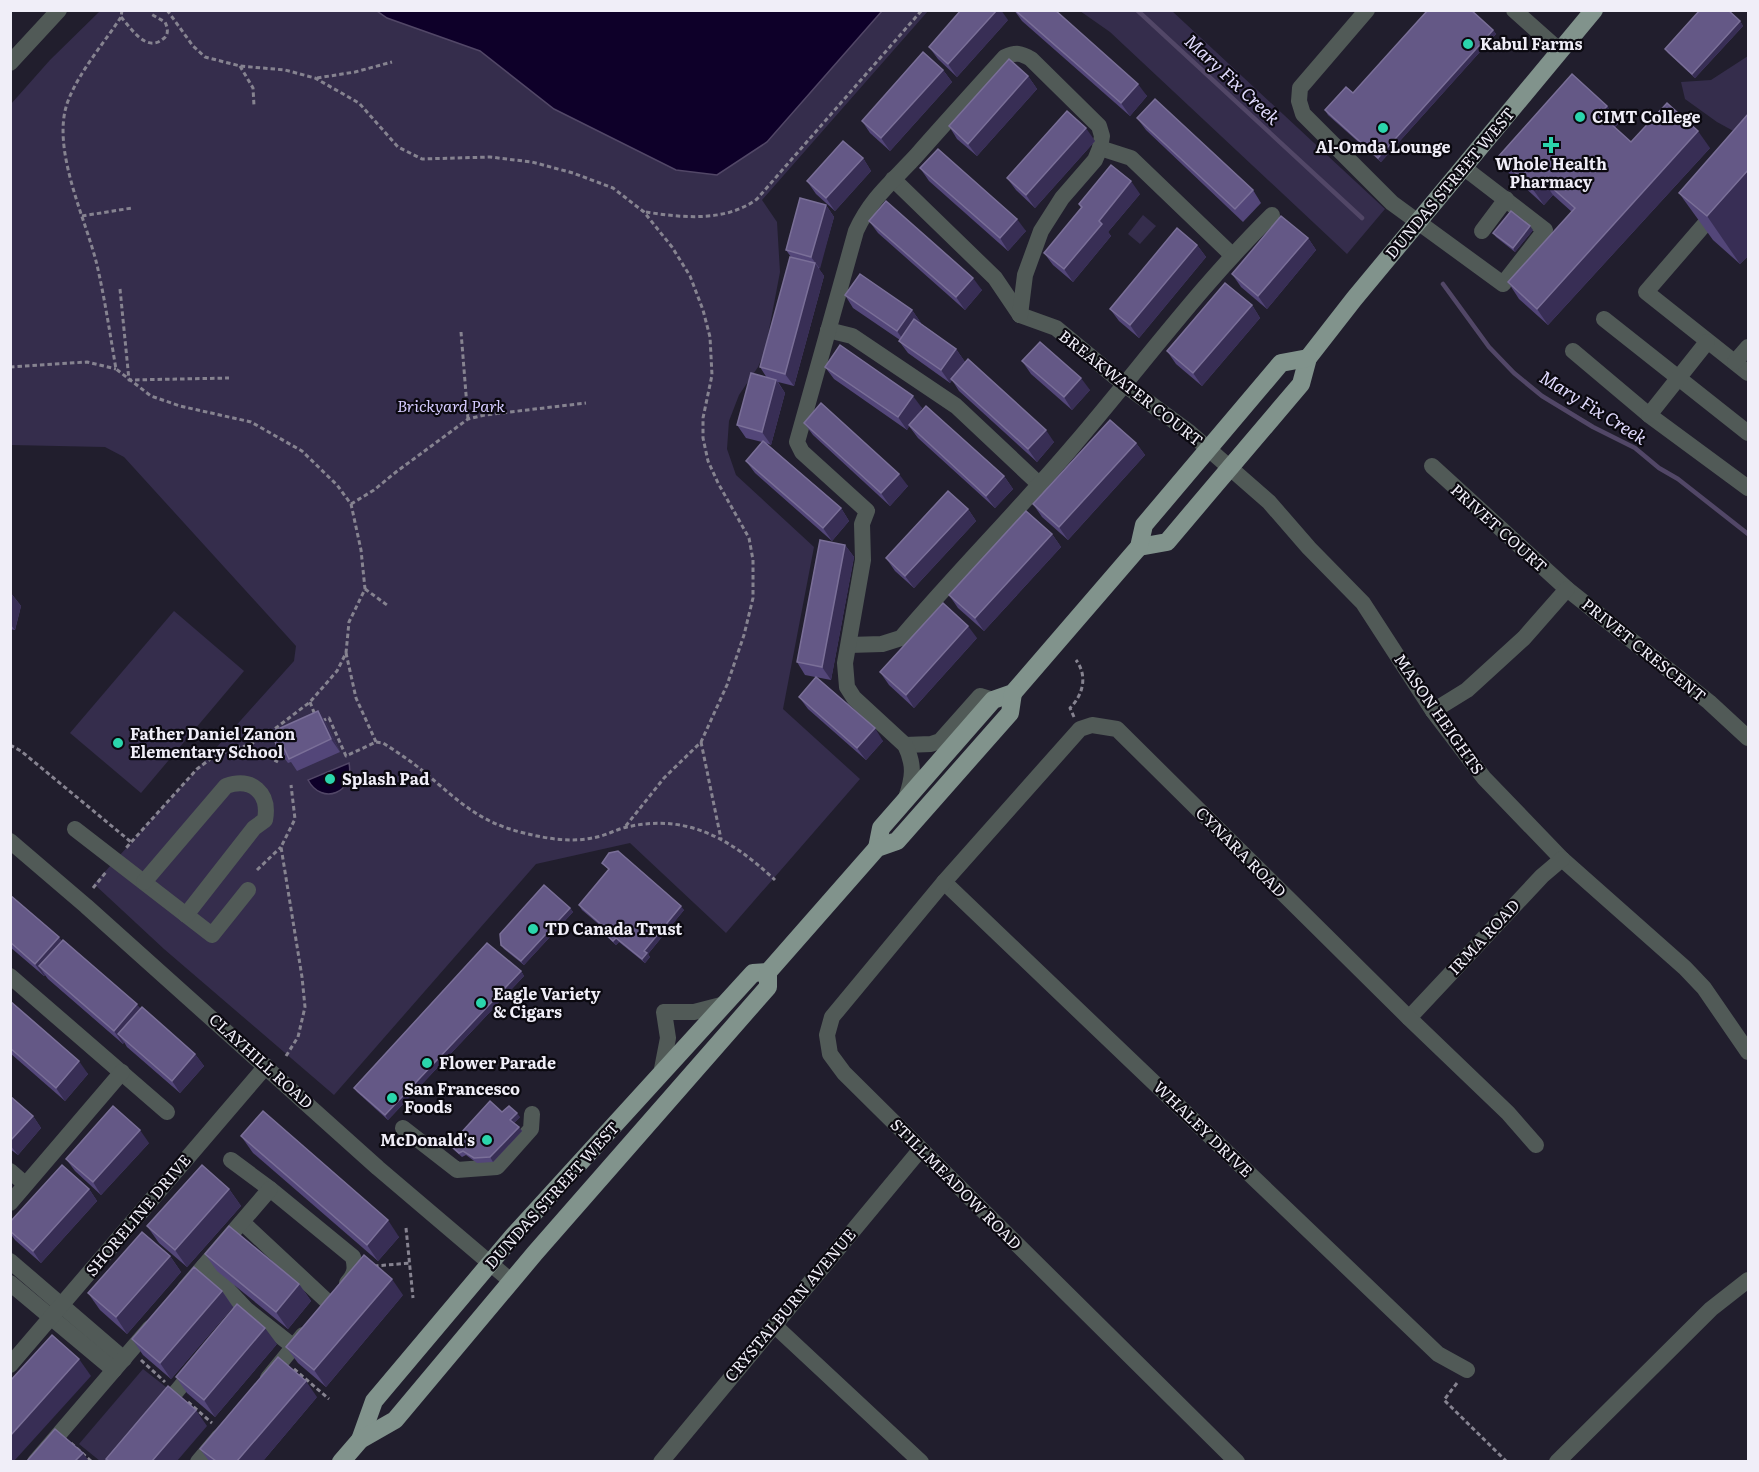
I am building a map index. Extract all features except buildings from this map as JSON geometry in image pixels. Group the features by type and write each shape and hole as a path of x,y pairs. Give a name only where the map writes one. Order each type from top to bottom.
{"main road":[{"name":"DUNDAS STREET WEST","path":"1139,547 1167,542 1301,384 1308,358 1417,222 1594,10"},
{"name":"DUNDAS STREET WEST","path":"877,848 881,828 993,700 1013,693 1139,547 1144,525 1281,363 1308,358"},
{"name":"DUNDAS STREET WEST","path":"360,1440 374,1401 490,1263 753,974 768,972 877,848 897,841 1010,713 1013,693"},
{"name":"DUNDAS STREET WEST","path":"341,1461 360,1440 395,1420 511,1281 768,987 768,972"}],"street":[{"path":"10,63 59,10"},
{"path":"1367,10 1300,88 1299,100 1303,114 1392,202 1503,285 1545,230 1463,167"},
{"path":"1514,10 1560,51"},
{"path":"905,801 912,781 913,769 905,745 854,698 847,687 845,663 863,560 862,524 867,511 802,452 797,442 856,231 874,199 1005,57 1013,53 1021,53 1031,59 1099,126 1102,136 1095,160 1062,198 1041,231 1025,275 1020,315"},
{"path":"1100,148 1131,158 1232,255"},
{"path":"893,179 995,278 1020,315"},
{"path":"1727,198 1646,292 1749,373"},
{"path":"1482,231 1506,199"},
{"path":"849,645 882,644 901,638 1040,485 1232,255 1272,215"},
{"name":"BREAKWATER COURT","path":"1020,315 1056,328 1125,385 1161,409 1208,449"},
{"path":"1604,319 1749,433"},
{"path":"828,330 852,336 956,406 1040,485"},
{"path":"1649,414 1707,342"},
{"path":"1734,362 1749,347"},
{"path":"1573,351 1649,414 1749,488"},
{"name":"MASON HEIGHTS","path":"1208,449 1269,502 1362,603 1433,711 1484,778 1562,858 1685,968 1743,1032 1749,1052"},
{"name":"PRIVET COURT","path":"1432,466 1567,589"},
{"name":"PRIVET CRESCENT","path":"1433,711 1467,690 1524,638 1567,589 1709,702 1749,738"},
{"path":"905,745 931,744 940,741 980,696 993,700"},
{"name":"CYNARA ROAD","path":"1080,729 1092,725 1117,729 1508,1113 1536,1145"},
{"path":"944,882 1080,729"},
{"path":"144,882 226,786 237,782 248,783 257,790 267,804 265,820 254,828 186,915"},
{"path":"75,830 212,935 248,890"},
{"name":"CLAYHILL ROAD","path":"10,841 266,1066 378,1168 511,1281"},
{"name":"IRMA ROAD","path":"1409,1018 1542,876 1562,858"},
{"name":"STILLMEADOW ROAD","path":"944,882 832,1017 827,1035 830,1054 844,1073 920,1150 1237,1461"},
{"name":"WHALEY DRIVE","path":"944,882 1438,1354 1467,1370"},
{"path":"10,976 167,1112"},
{"path":"661,1074 668,1038 664,1012 694,1012 725,1004"},
{"name":"SHORELINE DRIVE","path":"10,1365 266,1066"},
{"path":"10,1203 122,1071"},
{"path":"403,1128 457,1170 497,1167 531,1129 532,1114"},
{"name":"CRYSTALBURN AVENUE","path":"661,1461 920,1150"},
{"path":"231,1160 353,1257 356,1268 353,1276 261,1387"},
{"path":"10,1171 25,1184"},
{"path":"175,1300 270,1189"},
{"path":"242,1222 323,1312"},
{"path":"10,1261 57,1311"},
{"path":"204,1266 224,1284 243,1313 289,1353"},
{"path":"1557,1461 1710,1309 1749,1280"},
{"path":"10,1283 57,1311 123,1360"},
{"path":"35,1461 160,1317"},
{"path":"774,1325 921,1461"},
{"path":"147,1427 204,1359"},
{"path":"198,1461 226,1428"}],"path":[{"path":"116,369 97,265 67,164 63,133 67,103 80,78 121,16 122,10"},
{"path":"167,10 205,57 240,66 285,70 315,78 359,104 398,147 422,159 490,157 532,162 573,173 613,188 644,212 690,276 710,337 712,375 704,418 703,438 708,461 749,538 753,560 753,598 744,635 727,685 701,742 664,778 626,827"},
{"path":"644,212 671,216 711,216 746,208 758,199 921,10"},
{"path":"121,16 138,36 155,44 167,34 167,27 165,22 151,14"},
{"path":"315,78 354,72 392,62"},
{"path":"240,66 253,88 254,106"},
{"path":"82,216 132,208"},
{"path":"120,289 129,380"},
{"path":"461,332 468,419"},
{"path":"10,367 87,362 116,369 151,396 180,406 251,422 302,451 337,485 351,504 361,550 365,589 349,622 346,653 356,698 376,742"},
{"path":"129,380 229,378"},
{"path":"351,504 375,490 468,419 485,414 586,403"},
{"path":"365,589 387,605"},
{"path":"93,888 197,769 213,757 248,746 310,702 337,671 346,653"},
{"path":"1076,660 1081,667 1083,689 1079,699 1070,708 1080,729"},
{"path":"310,702 318,722 329,718 346,756 376,742 383,743 423,771 453,798 490,823 523,833 570,841 597,837 626,827 655,823 685,826 736,847 775,880"},
{"path":"701,742 721,839"},
{"path":"10,745 21,751 131,842"},
{"path":"248,746 278,762"},
{"path":"257,870 281,847 295,819 291,785"},
{"path":"281,847 305,1007 298,1037 286,1056"},
{"path":"406,1228 414,1298"},
{"path":"356,1268 411,1263"},
{"path":"289,1353 328,1399"},
{"path":"123,1360 176,1392 226,1428"},
{"path":"1467,1370 1444,1400 1506,1461"},
{"path":"60,1433 92,1461"}],"green space":[{"name":"Brickyard Park","path":"100,11 928,11 762,200 777,222 780,272 765,351 758,367 739,395 729,421 727,449 736,475 814,547 783,709 860,779 726,933 630,843 536,864 334,1095 164,949 94,884 294,661 296,646 124,457 105,447 11,445 11,104 50,60"},
{"path":"1080,11 1172,11 1385,209 1347,254 1110,32"},
{"path":"1748,56 1748,139 1717,122 1685,99 1681,82 1711,80"},
{"path":"1143,215 1156,226 1140,244 1128,234"},
{"path":"174,611 244,671 141,793 70,733"},
{"path":"143,1369 171,1391 112,1461 100,1461 79,1444"}],"shaded area":[{"path":"377,11 882,11 767,142 717,175 676,170 554,109 480,51 387,18"},
{"name":"Splash Pad","path":"349,763 350,773 347,782 336,792 321,793 308,780"}],"waterway":[{"name":"Mary Fix Creek","path":"1137,10 1362,218"},
{"name":"Mary Fix Creek","path":"1443,284 1489,347 1514,373 1542,396 1593,427 1635,448 1748,534"}],"place":[{"name":"Kabul Farms","path":"1468,44"},
{"name":"CIMT College","path":"1580,117"},
{"name":"Al-Omda Lounge","path":"1383,128"},
{"name":"Whole Health Pharmacy","path":"1551,145"},
{"name":"Father Daniel Zanon Elementary School","path":"118,743"},
{"name":"Splash Pad","path":"330,779"},
{"name":"TD Canada Trust","path":"533,929"},
{"name":"Eagle Variety & Cigars","path":"481,1003"},
{"name":"Flower Parade","path":"427,1063"},
{"name":"San Francesco Foods","path":"392,1098"},
{"name":"McDonald's","path":"487,1140"}]}
